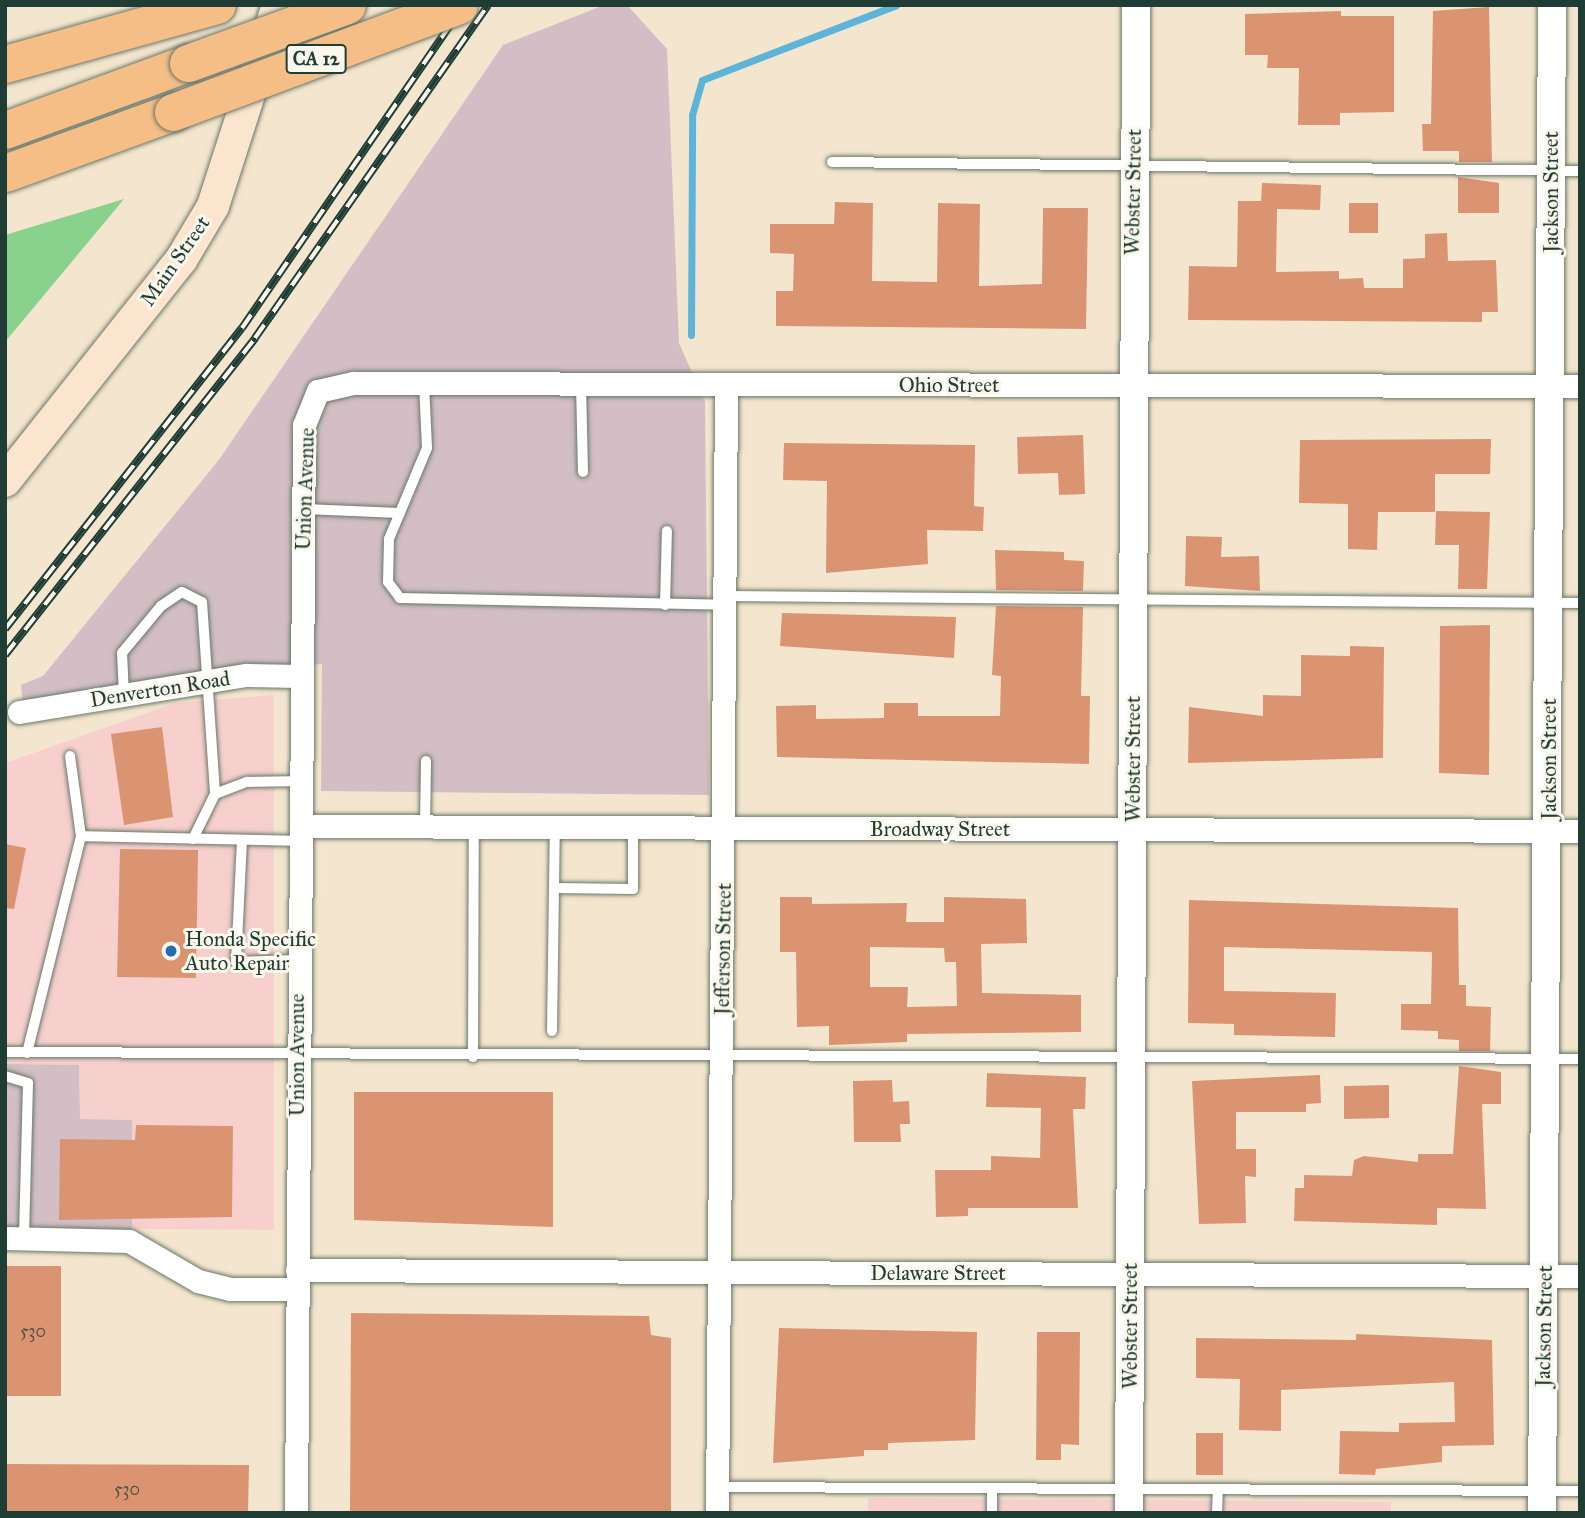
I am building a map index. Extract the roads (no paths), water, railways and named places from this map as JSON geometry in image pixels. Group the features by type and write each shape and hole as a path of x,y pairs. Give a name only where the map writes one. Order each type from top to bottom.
{"highway":[{"name":"CA 12","path":"5,130 346,5"},
{"name":"CA 12","path":"5,173 459,5"},
{"path":"5,64 211,7"}],"main road":[{"name":"Main Street","path":"5,481 181,260 213,206 278,5"}],"street":[{"name":"Webster Street","path":"1129,1501 1133,170 1136,5"},
{"name":"Jackson Street","path":"1542,1502 1549,831 1552,5"},
{"name":"Ohio Street","path":"318,391 354,383 1580,386"},
{"name":"Jefferson Street","path":"717,1513 725,828 726,385"},
{"name":"Union Avenue","path":"296,1513 297,960 301,834 304,425 318,391"},
{"name":"Denverton Road","path":"19,712 209,681 301,676"},
{"name":"Broadway Street","path":"301,834 425,827 1580,831"},
{"name":"Delaware Street","path":"15,1238 129,1241 198,1281 230,1289 297,1280 720,1272 1580,1276"}],"lane":[{"path":"832,162 1133,170 1580,171"},
{"path":"424,383 427,448 400,513 387,566 388,582 400,598 665,605 726,600 1580,603"},
{"path":"581,384 583,472"},
{"path":"304,509 400,513"},
{"path":"665,605 667,531"},
{"path":"124,695 122,653 161,606 182,592 202,602 215,794 193,839"},
{"path":"27,1053 81,836 70,756"},
{"path":"425,827 426,761"},
{"path":"215,794 247,782 300,781"},
{"path":"473,1057 474,827"},
{"path":"552,1031 555,827"},
{"path":"554,888 633,889 633,828"},
{"path":"81,836 242,840 301,834"},
{"path":"242,840 236,962 297,960"},
{"path":"5,1052 1131,1061 1580,1059"},
{"path":"5,1076 28,1083 15,1238"},
{"path":"717,1488 992,1488 1129,1501 1217,1489 1542,1502 1580,1491"},
{"path":"992,1488 992,1513"},
{"path":"1217,1489 1217,1513"}],"waterway":[{"path":"691,335 692,115 702,80 896,5"}],"railway":[{"path":"5,629 242,328 464,5"},
{"path":"5,655 255,338 488,5"}],"place":[{"name":"Honda Specific Auto Repair","path":"171,951"}]}
